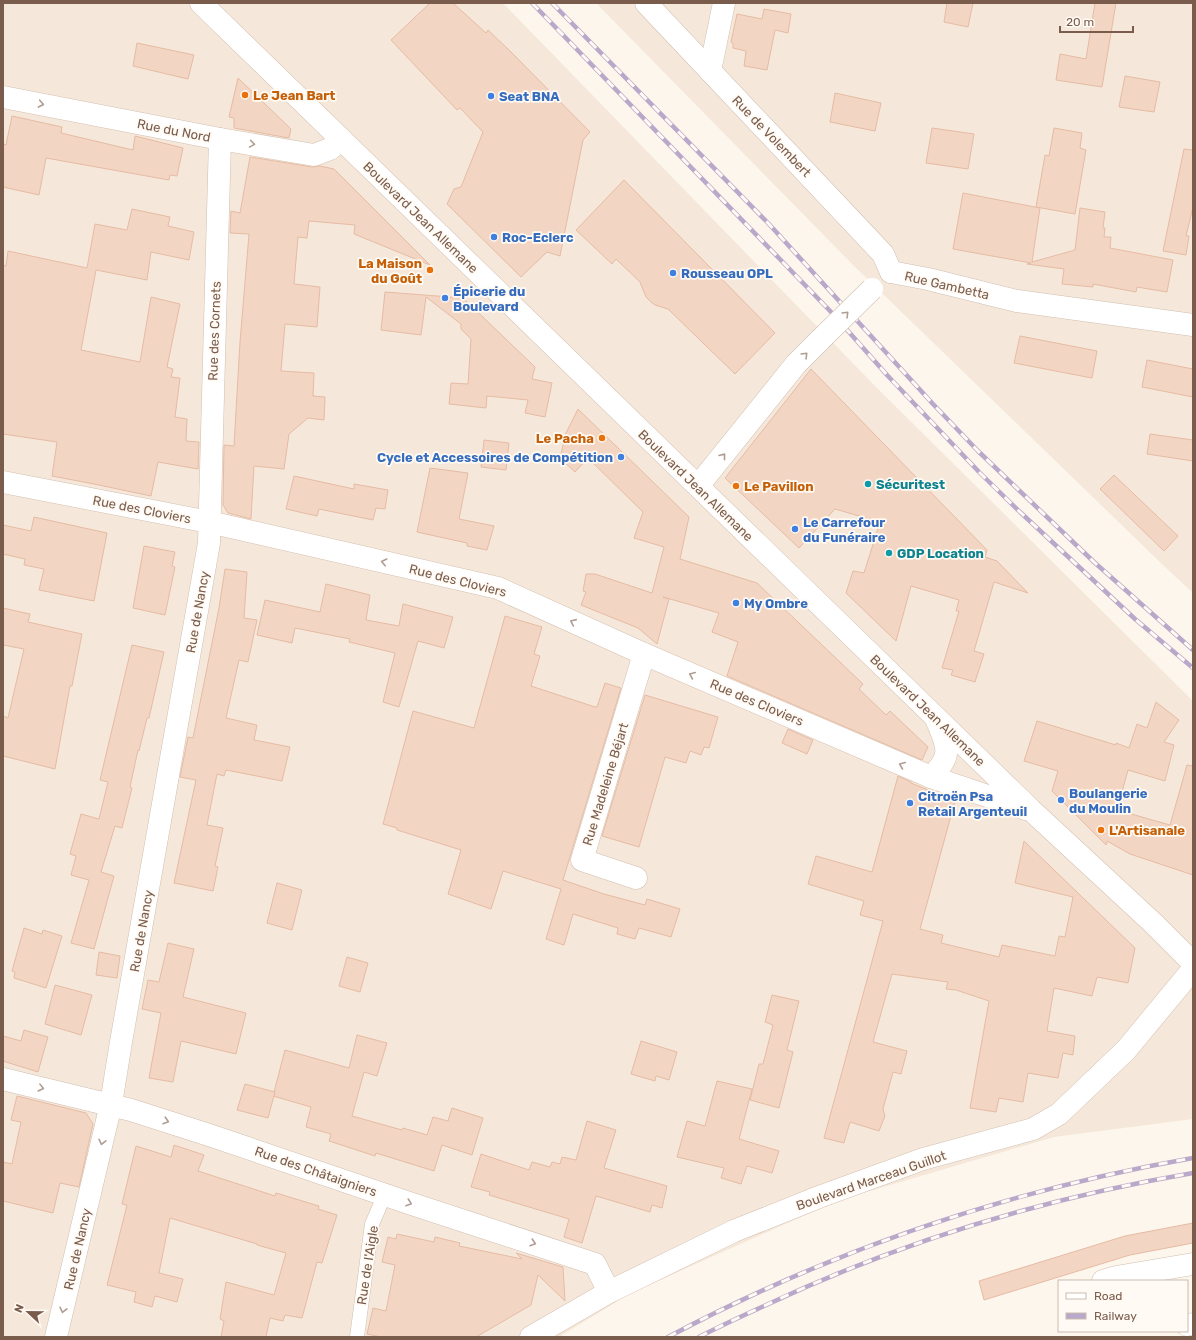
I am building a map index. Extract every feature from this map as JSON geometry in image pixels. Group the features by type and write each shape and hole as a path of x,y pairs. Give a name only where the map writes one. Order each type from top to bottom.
{"street":[{"name":"Boulevard Jean Allemane","path":"201,3 1031,810 1153,923 1193,963"},
{"name":"Rue de Volembert","path":"646,3 883,254 891,272"},
{"path":"710,71 724,3"},
{"name":"Rue du Nord","path":"3,97 220,139 314,155 330,149 341,139"},
{"name":"Rue des Cornets","path":"209,522 220,139"},
{"name":"Rue Gambetta","path":"698,486 796,364 820,339 891,272 928,279 1017,301 1193,326"},
{"name":"Rue des Cloviers","path":"3,482 209,522 498,588 644,654 931,777 1031,810"},
{"name":"Rue de Nancy","path":"56,1337 111,1104 209,543 209,522"},
{"name":"Rue Madeleine Béjart","path":"636,878 582,860 644,654"},
{"path":"931,777 941,767 947,752 945,741 935,717"},
{"name":"Boulevard Marceau Guillot","path":"531,1337 609,1292 734,1231 819,1197 923,1159 1033,1130 1059,1114 1126,1050 1193,969"},
{"name":"Rue des Châtaigniers","path":"3,1079 111,1104 209,1135 595,1264 609,1292"},
{"path":"1106,1280 1193,1264"}],"lane":[{"name":"Rue de l'Aigle","path":"357,1337 372,1224 385,1194"}],"shaded area":[{"path":"3,3 503,3 876,387 1193,701 1193,1119 1054,1137 839,1200 631,1293 559,1337 3,1337"},
{"path":"596,3 1193,3 1193,593 855,267"}],"building":[{"path":"430,3 453,3 486,33 488,30 590,132 583,140 560,256 547,252 521,277 447,204 454,189 461,187 483,132 460,108 457,110 391,40"},
{"path":"947,3 973,3 968,27 944,22"},
{"path":"1095,3 1116,3 1102,87 1056,80 1060,54 1086,59"},
{"path":"764,9 791,14 788,33 775,30 767,70 744,66 746,51 733,48 733,43 731,42 737,14 762,19"},
{"path":"137,43 194,55 188,79 133,66"},
{"path":"1125,76 1160,82 1154,112 1119,107"},
{"name":"Le Jean Bart","path":"238,78 291,129 289,138 234,128 234,118 229,117"},
{"path":"835,93 881,103 875,131 830,122"},
{"path":"12,116 62,127 61,133 133,150 135,136 183,148 177,176 170,175 169,180 46,158 39,195 3,187 3,144 6,145"},
{"path":"932,128 974,134 968,169 926,163"},
{"path":"1054,128 1082,133 1080,148 1086,150 1075,214 1036,207 1045,155 1049,156"},
{"path":"1184,149 1193,150 1193,207 1186,236 1189,236 1186,255 1163,251"},
{"path":"250,157 334,169 430,265 354,234 355,225 309,221 307,238 298,237 294,284 320,287 317,327 285,324 281,371 314,373 313,396 325,397 324,420 308,418 289,434 284,469 254,466 251,519 228,513 223,505 224,445 234,446 240,342 249,234 230,233 231,211 240,213"},
{"name":"Rousseau OPL","path":"624,180 775,333 735,374 668,309 655,305 651,302 646,297 640,282 616,259 612,264 576,230"},
{"path":"963,193 1040,208 1032,262 1075,250 1080,208 1105,212 1103,228 1105,228 1104,237 1111,237 1110,248 1173,260 1167,292 1137,287 1136,292 1093,284 1093,287 1062,284 1064,269 1027,264 1031,263 953,249"},
{"path":"132,209 170,217 168,226 194,232 189,260 151,252 147,280 96,270 81,350 140,362 151,297 180,304 167,367 173,369 171,377 180,378 175,417 187,419 186,441 199,442 198,469 158,462 151,496 52,476 57,442 3,434 3,265 6,266 8,251 87,268 95,224 127,230"},
{"path":"385,292 463,298 535,367 532,379 552,383 545,417 525,413 528,400 487,396 486,408 449,404 451,383 468,384 471,339 461,329 461,324 426,297 421,335 381,330"},
{"path":"1020,336 1097,351 1092,378 1014,363"},
{"path":"1147,360 1193,369 1193,397 1142,387"},
{"path":"811,369 987,550 985,557 997,561 1028,593 994,582 974,651 984,654 975,682 951,675 953,670 942,668 959,611 956,611 959,600 911,586 896,641 846,593 853,571 864,573 880,522 835,509 799,548 725,478"},
{"path":"578,409 689,517 680,559 757,583 863,684 859,689 886,715 890,711 928,747 922,760 727,676 738,642 712,632 719,613 663,597 669,599 657,644 638,628 581,605 586,592 583,591 586,574 595,574 652,593 664,547 634,538 643,512 588,458 575,472 560,458 566,433"},
{"path":"1150,434 1193,440 1193,461 1147,454"},
{"path":"484,440 509,443 506,470 481,467"},
{"path":"430,468 468,473 459,519 494,526 487,550 467,546 467,543 417,532"},
{"path":"1114,475 1178,536 1164,551 1100,489"},
{"path":"294,476 354,489 354,484 388,490 385,509 376,508 373,520 319,509 317,516 286,509"},
{"path":"34,517 107,533 94,601 39,590 44,569 24,565 25,559 3,554 3,525 31,531"},
{"path":"144,546 175,552 172,566 175,567 165,615 133,608"},
{"path":"225,569 247,572 244,618 257,620 248,662 239,660 226,718 257,725 254,740 290,747 282,781 226,770 224,776 217,774 207,825 223,828 215,866 218,867 213,891 174,883 196,780 180,777 188,737 193,738 219,608"},
{"path":"326,584 370,595 366,620 399,626 403,604 453,617 444,648 418,641 399,707 383,702 395,653 349,642 350,639 295,628 292,643 257,635 265,600 320,612"},
{"path":"3,608 30,614 28,622 82,634 72,686 70,686 55,769 3,756 3,716 8,718 24,649 3,645"},
{"path":"505,616 542,627 534,654 540,656 531,686 595,707 597,707 605,683 621,688 563,880 604,894 645,905 647,899 680,909 671,937 639,928 635,939 617,934 618,928 573,914 564,945 546,939 561,889 503,871 491,909 448,894 461,850 397,830 397,828 383,824 413,711 474,728"},
{"path":"132,645 164,652 149,718 147,718 139,751 138,750 130,787 132,788 122,828 115,826 101,872 114,876 94,949 71,943 89,880 71,875 76,856 70,854 81,814 99,819 108,782 100,780"},
{"path":"645,695 718,717 709,748 704,747 701,755 690,751 686,763 665,757 639,847 602,836"},
{"path":"1156,702 1179,720 1164,742 1174,745 1165,781 1128,770 1117,810 1170,825 1187,765 1193,766 1193,875 1130,854 1107,841 1106,845 1052,791 1058,771 1024,761 1037,721 1129,748 1137,724 1147,728"},
{"path":"788,729 813,740 807,754 782,743"},
{"path":"898,776 955,801 920,929 943,935 941,943 999,957 1002,945 1055,956 1059,936 1065,937 1073,897 1015,883 1024,841 1135,948 1128,983 1097,977 1092,996 1054,988 1047,1031 1075,1036 1073,1055 1063,1053 1058,1078 1028,1073 1023,1102 999,1098 996,1112 970,1108 989,1001 956,990 946,989 948,982 892,974 873,1042 907,1051 901,1074 893,1072 883,1109 885,1116 879,1131 850,1122 844,1143 824,1138 883,921 860,915 864,901 808,884 816,856 872,872"},
{"path":"277,883 302,890 292,930 267,923"},
{"path":"24,928 42,934 43,930 62,936 46,988 14,978 15,972 12,971"},
{"path":"168,943 194,949 183,997 246,1013 236,1054 181,1041 173,1082 149,1078 161,1013 142,1009 148,980 159,982"},
{"path":"99,952 120,956 117,978 96,975"},
{"path":"347,957 368,963 360,992 339,986"},
{"path":"55,985 92,995 81,1035 45,1024"},
{"path":"772,995 799,1001 787,1050 793,1052 779,1108 750,1100 759,1064 763,1064 773,1025 765,1022"},
{"path":"24,1030 48,1037 38,1072 3,1061 3,1036 21,1041"},
{"path":"357,1035 387,1043 377,1076 364,1072 352,1116 402,1130 403,1128 427,1135 433,1117 448,1121 452,1108 483,1118 472,1155 442,1145 434,1171 376,1153 375,1156 329,1141 331,1134 306,1127 311,1107 273,1096 285,1050 349,1068"},
{"path":"641,1041 677,1052 669,1080 656,1076 655,1081 631,1074"},
{"path":"717,1081 752,1089 739,1139 779,1151 772,1173 747,1166 741,1184 721,1178 724,1168 677,1157 687,1121 705,1126"},
{"path":"245,1084 275,1092 268,1118 237,1110"},
{"path":"17,1096 86,1113 93,1124 79,1187 60,1183 53,1213 3,1201 3,1162 12,1164 21,1122 11,1120"},
{"path":"587,1121 616,1130 604,1168 667,1186 662,1208 652,1205 650,1212 596,1196 582,1243 564,1237 569,1219 489,1195 490,1192 471,1187 481,1154 529,1170 532,1162 550,1167 552,1162 560,1164 562,1157 576,1160"},
{"path":"174,1145 204,1155 198,1171 275,1196 276,1193 319,1206 318,1209 337,1215 322,1263 317,1262 302,1318 285,1315 283,1321 270,1318 266,1337 221,1337 224,1321 220,1319 226,1282 274,1295 286,1253 170,1218 159,1273 183,1279 177,1302 155,1296 152,1307 134,1302 136,1292 107,1285 127,1205 122,1204 136,1146 171,1157"},
{"path":"1193,1223 1193,1243 1130,1255 984,1300 979,1281 1125,1236"},
{"path":"397,1234 434,1242 435,1237 460,1243 459,1246 522,1259 516,1253 563,1267 565,1301 538,1275 531,1305 476,1337 381,1337 367,1334 373,1308 386,1311 395,1265 382,1262 388,1237 396,1239"}],"railway":[{"path":"532,3 833,314 887,375 980,473 1135,619 1193,668"},
{"path":"552,3 768,223 933,404 978,451 1094,562 1193,650"},
{"path":"668,1337 793,1277 923,1227 1057,1187 1125,1171 1193,1158"},
{"path":"699,1337 739,1317 815,1283 920,1242 1028,1209 1083,1195 1193,1173"}],"place":[{"name":"Le Jean Bart","path":"245,95"},
{"name":"Seat BNA","path":"491,96"},
{"name":"Roc-Eclerc","path":"494,237"},
{"name":"La Maison du Goût","path":"430,270"},
{"name":"Rousseau OPL","path":"673,273"},
{"name":"Épicerie du Boulevard","path":"445,298"},
{"name":"Le Pacha","path":"602,438"},
{"name":"Cycle et Accessoires de Compétition","path":"621,457"},
{"name":"Sécuritest","path":"868,484"},
{"name":"Le Pavillon","path":"736,486"},
{"name":"Le Carrefour du Funéraire","path":"795,529"},
{"name":"GDP Location","path":"889,553"},
{"name":"My Ombre","path":"736,603"},
{"name":"Boulangerie du Moulin","path":"1061,800"},
{"name":"Citroën Psa Retail Argenteuil","path":"910,803"},
{"name":"L'Artisanale","path":"1101,830"}]}
